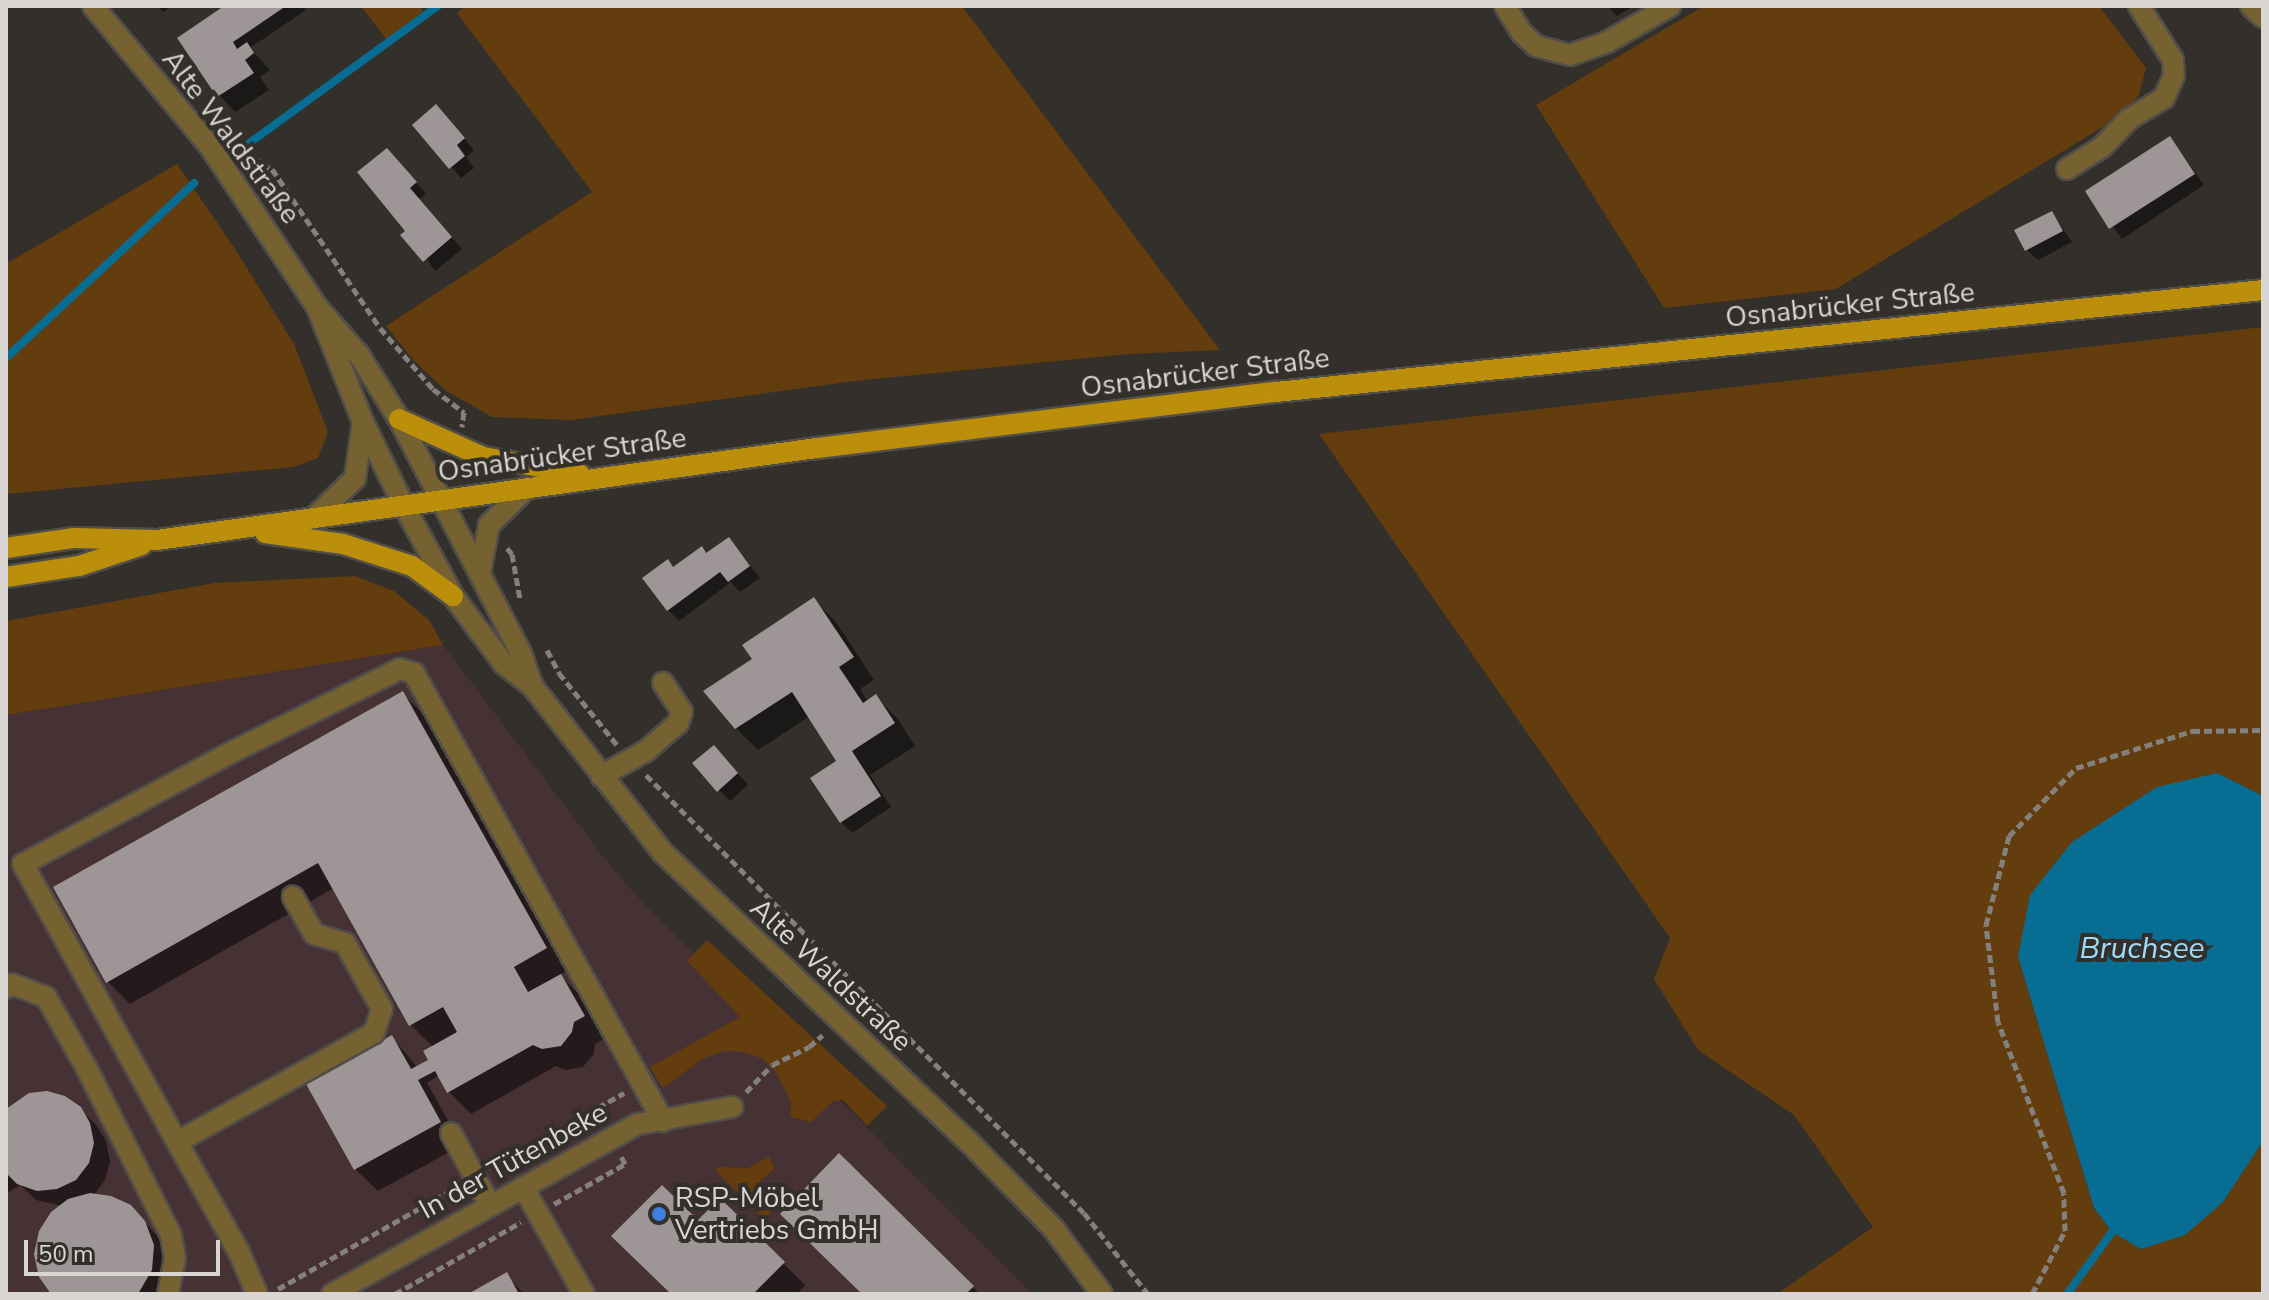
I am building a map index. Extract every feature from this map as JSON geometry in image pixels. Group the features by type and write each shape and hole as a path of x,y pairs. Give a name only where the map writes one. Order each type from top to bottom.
{"main road":[{"name":"Osnabrücker Straße","path":"6,548 74,538 157,540 600,477 1276,392 2263,290"},
{"path":"399,419 483,457 600,477"},
{"path":"242,529 343,544 412,566 453,596"},
{"name":"Osnabrücker Straße","path":"6,577 79,566 157,540"}],"street":[{"name":"Alte Waldstraße","path":"93,6 226,158 317,307 363,422 453,596 504,664 533,687 663,853 968,1141 1053,1228 1102,1294"},
{"path":"1505,6 1522,33 1536,46 1553,54 1570,55 1597,47 1670,6"},
{"path":"2067,169 2102,147 2129,119 2164,98 2174,76 2173,60 2139,6"},
{"path":"2251,6 2263,17"},
{"name":"Alte Waldstraße","path":"317,307 359,355 399,419 521,653 533,687"},
{"name":"Alte Waldstraße","path":"313,519 355,478 363,422"},
{"path":"480,573 489,525 528,487"},
{"path":"257,1294 239,1252 23,864 234,751 400,669 414,673 663,1121"},
{"path":"601,776 646,751 678,723 682,712 663,683"},
{"path":"177,1142 374,1033 382,1009 345,943 314,934 293,897"},
{"path":"8,982 46,997 159,1209 171,1235 175,1258 168,1294"},
{"name":"In der Tütenbeke","path":"332,1294 638,1124 732,1107"},
{"path":"451,1133 490,1205"},
{"path":"523,1187 584,1294"}],"path":[{"path":"226,158 272,169 380,328 433,389 464,412 464,420 452,445"},
{"path":"489,525 512,554 523,606"},
{"path":"544,646 559,673 628,760 676,801 1084,1213 1148,1294"},
{"path":"2032,1294 2065,1231 2064,1193 1998,1022 1986,925 2009,836 2076,768 2192,731 2263,730"},
{"path":"732,1107 772,1065 809,1047 839,1021"}],"shaded area":[{"path":"361,6 419,6 423,12 386,39"},
{"path":"466,6 962,6 1220,350 1129,354 854,381 571,420 492,417 445,390 414,361 386,326 592,192 457,13"},
{"path":"1704,6 2099,6 2146,68 2139,95 2121,116 1836,289 1664,308 1536,105"},
{"path":"177,164 294,344 328,432 318,458 293,467 6,494 6,264"},
{"path":"2263,327 2263,796 2217,773 2018,957 2094,1208 2112,1232 2223,1202 2263,1141 2263,1294 1777,1294 1873,1227 1794,1115 1698,1050 1654,979 1670,938 1319,434"},
{"path":"355,576 394,591 429,620 443,645 6,715 6,621 214,583"},
{"path":"443,645 609,864 644,904 1033,1294 6,1294 6,715"},
{"path":"707,940 887,1106 867,1126 843,1100 833,1101 811,1122 790,1117 791,1102 776,1072 763,1059 744,1052 725,1051 704,1058 663,1088 650,1067 740,1017 687,961"},
{"path":"769,1157 775,1168 754,1187 754,1194 772,1211 764,1219 716,1171 718,1167 748,1168"}],"water":[{"name":"Bruchsee","path":"2217,773 2263,796 2263,1141 2223,1202 2185,1235 2141,1249 2112,1232 2094,1208 2018,957 2030,895 2072,842 2157,787"}],"building":[{"path":"224,6 286,6 233,42 237,49 247,42 254,53 245,60 254,73 217,97 177,38"},
{"path":"436,104 465,138 457,145 465,156 449,169 412,125"},
{"path":"2170,136 2195,174 2109,229 2085,191"},
{"path":"387,148 417,182 410,188 452,237 423,262 400,235 405,231 357,172"},
{"path":"2052,211 2063,231 2025,251 2014,230"},
{"path":"729,537 750,566 728,582 720,572 667,611 642,578 668,559 673,567 702,546 706,553"},
{"path":"814,597 854,657 839,667 863,703 876,694 895,723 852,751 881,796 840,823 810,778 836,761 792,692 735,729 703,691 752,659 742,645"},
{"path":"403,691 547,948 514,967 528,992 561,974 585,1016 574,1022 572,1032 561,1046 542,1049 533,1045 447,1093 435,1071 418,1080 441,1122 354,1170 306,1084 392,1035 411,1069 428,1060 423,1051 457,1032 443,1007 409,1026 318,863 106,983 53,887"},
{"path":"714,745 738,773 717,792 692,763"},
{"path":"47,1091 65,1096 81,1107 90,1123 94,1143 89,1163 76,1180 57,1189 37,1191 17,1184 6,1173 6,1109 29,1093"},
{"path":"839,1153 974,1286 966,1294 862,1294 780,1214"},
{"path":"662,1185 698,1220 720,1198 785,1262 753,1294 671,1294 611,1236"},
{"path":"90,1193 111,1196 131,1205 145,1221 154,1245 152,1270 138,1294 51,1294 39,1277 34,1254 39,1231 51,1212 68,1199"},
{"path":"507,1272 519,1294 468,1294"}],"waterway":[{"path":"248,144 438,6"},
{"path":"6,358 194,183"},
{"path":"2067,1294 2112,1232"}],"place":[{"name":"RSP-Möbel Vertriebs GmbH","path":"659,1214"}]}
